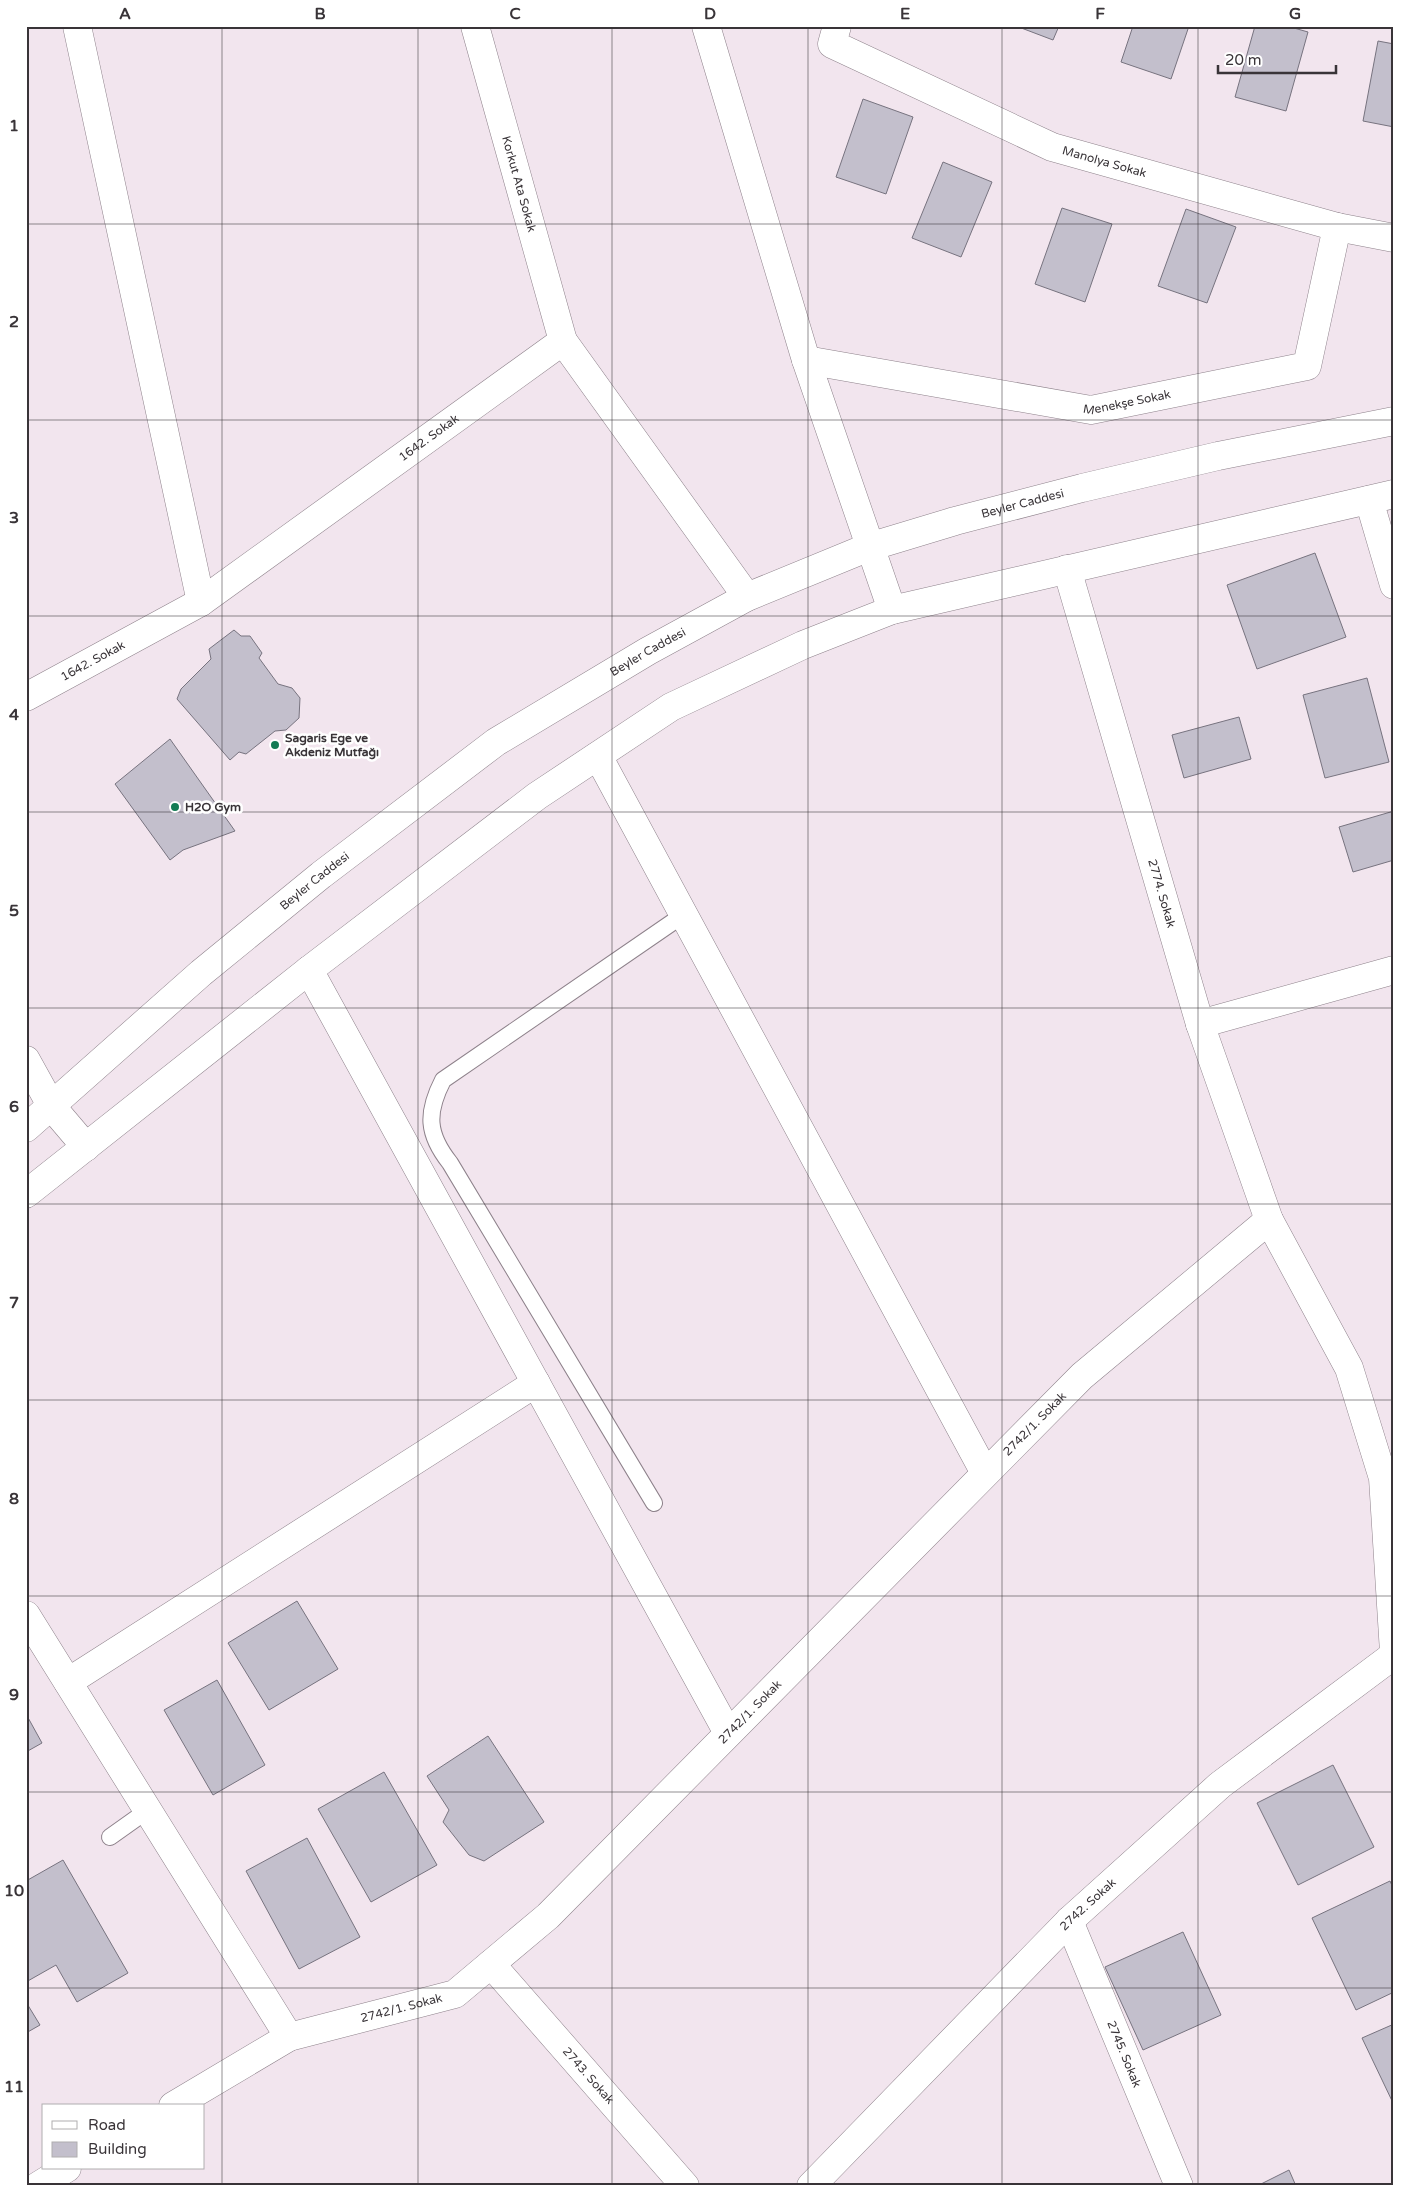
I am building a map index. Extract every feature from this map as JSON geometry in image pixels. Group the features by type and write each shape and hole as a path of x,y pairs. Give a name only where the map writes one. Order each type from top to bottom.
{"street":[{"path":"77,26 201,602"},
{"name":"Korkut Ata Sokak","path":"475,26 563,340"},
{"path":"706,26 806,360 892,610"},
{"name":"Manolya Sokak","path":"834,35 1052,147 1337,227 1394,238"},
{"name":"Menekşe Sokak","path":"806,360 1091,410 1307,366 1337,227"},
{"path":"563,340 747,597"},
{"name":"1642. Sokak","path":"26,697 201,602 563,340"},
{"name":"Beyler Caddesi","path":"26,1128 200,972 321,875 496,742 648,651 747,597 869,547 1082,488 1218,456 1394,421"},
{"path":"26,1194 309,970 537,796 671,707 803,645 892,610 1381,497 1394,585"},
{"name":"2774. Sokak","path":"1067,569 1200,1024 1270,1220 1349,1368 1383,1478 1394,1654"},
{"path":"598,756 985,1473"},
{"path":"309,970 728,1733"},
{"path":"1200,1024 1394,970"},
{"path":"26,1060 52,1106 86,1147"},
{"name":"2742/1. Sokak","path":"176,2104 289,2037 455,1994 548,1916 1082,1376 1270,1220"},
{"path":"68,1682 536,1383"},
{"path":"26,1615 289,2037"},
{"name":"2742. Sokak","path":"811,2186 1069,1921 1220,1785 1394,1654"},
{"name":"2745. Sokak","path":"1069,1921 1179,2186"},
{"name":"2743. Sokak","path":"491,1964 685,2186"},
{"path":"38,2186 64,2170"}],"lane":[{"path":"654,1503 450,1163 439,1149 432,1134 430,1116 434,1097 443,1080 683,914"},
{"path":"110,1836 148,1810"}],"building":[{"path":"1016,26 1059,26 1053,40"},
{"path":"1133,26 1189,26 1171,79 1121,62"},
{"path":"1255,26 1287,26 1308,32 1286,111 1235,97"},
{"path":"1378,41 1394,44 1394,127 1363,121"},
{"path":"863,99 913,117 886,194 836,177"},
{"path":"943,162 992,182 961,257 912,238"},
{"path":"1062,208 1112,224 1085,302 1035,284"},
{"path":"1186,209 1236,227 1207,303 1158,286"},
{"path":"1315,553 1346,637 1257,669 1227,585"},
{"path":"234,630 241,636 250,636 262,653 259,658 278,684 292,688 300,698 299,718 286,730 275,731 246,754 239,752 230,760 177,699 181,689 211,659 209,649"},
{"path":"1367,678 1389,762 1325,778 1303,695"},
{"path":"1239,717 1251,759 1184,778 1172,735"},
{"name":"H2O Gym","path":"170,739 235,831 183,850 170,860 115,784"},
{"path":"1394,811 1394,860 1353,872 1339,827"},
{"path":"297,1601 338,1669 269,1710 228,1643"},
{"path":"217,1680 265,1765 213,1795 164,1710"},
{"path":"26,1714 42,1743 26,1752"},
{"path":"488,1736 544,1822 484,1861 469,1855 443,1822 449,1810 427,1776"},
{"path":"1333,1765 1374,1847 1298,1885 1257,1803"},
{"path":"384,1772 437,1865 371,1902 318,1809"},
{"path":"307,1838 360,1937 299,1969 246,1871"},
{"path":"63,1860 128,1973 77,2002 56,1965 26,1982 26,1881"},
{"path":"1390,1881 1394,1890 1394,1992 1356,2010 1312,1918"},
{"path":"1183,1932 1221,2015 1143,2050 1105,1967"},
{"path":"26,2002 40,2025 26,2033"},
{"path":"1394,2024 1394,2105 1362,2038"},
{"path":"1289,2170 1296,2186 1257,2186"}],"place":[{"name":"Sagaris Ege ve Akdeniz Mutfağı","path":"275,745"},
{"name":"H2O Gym","path":"175,807"}]}
